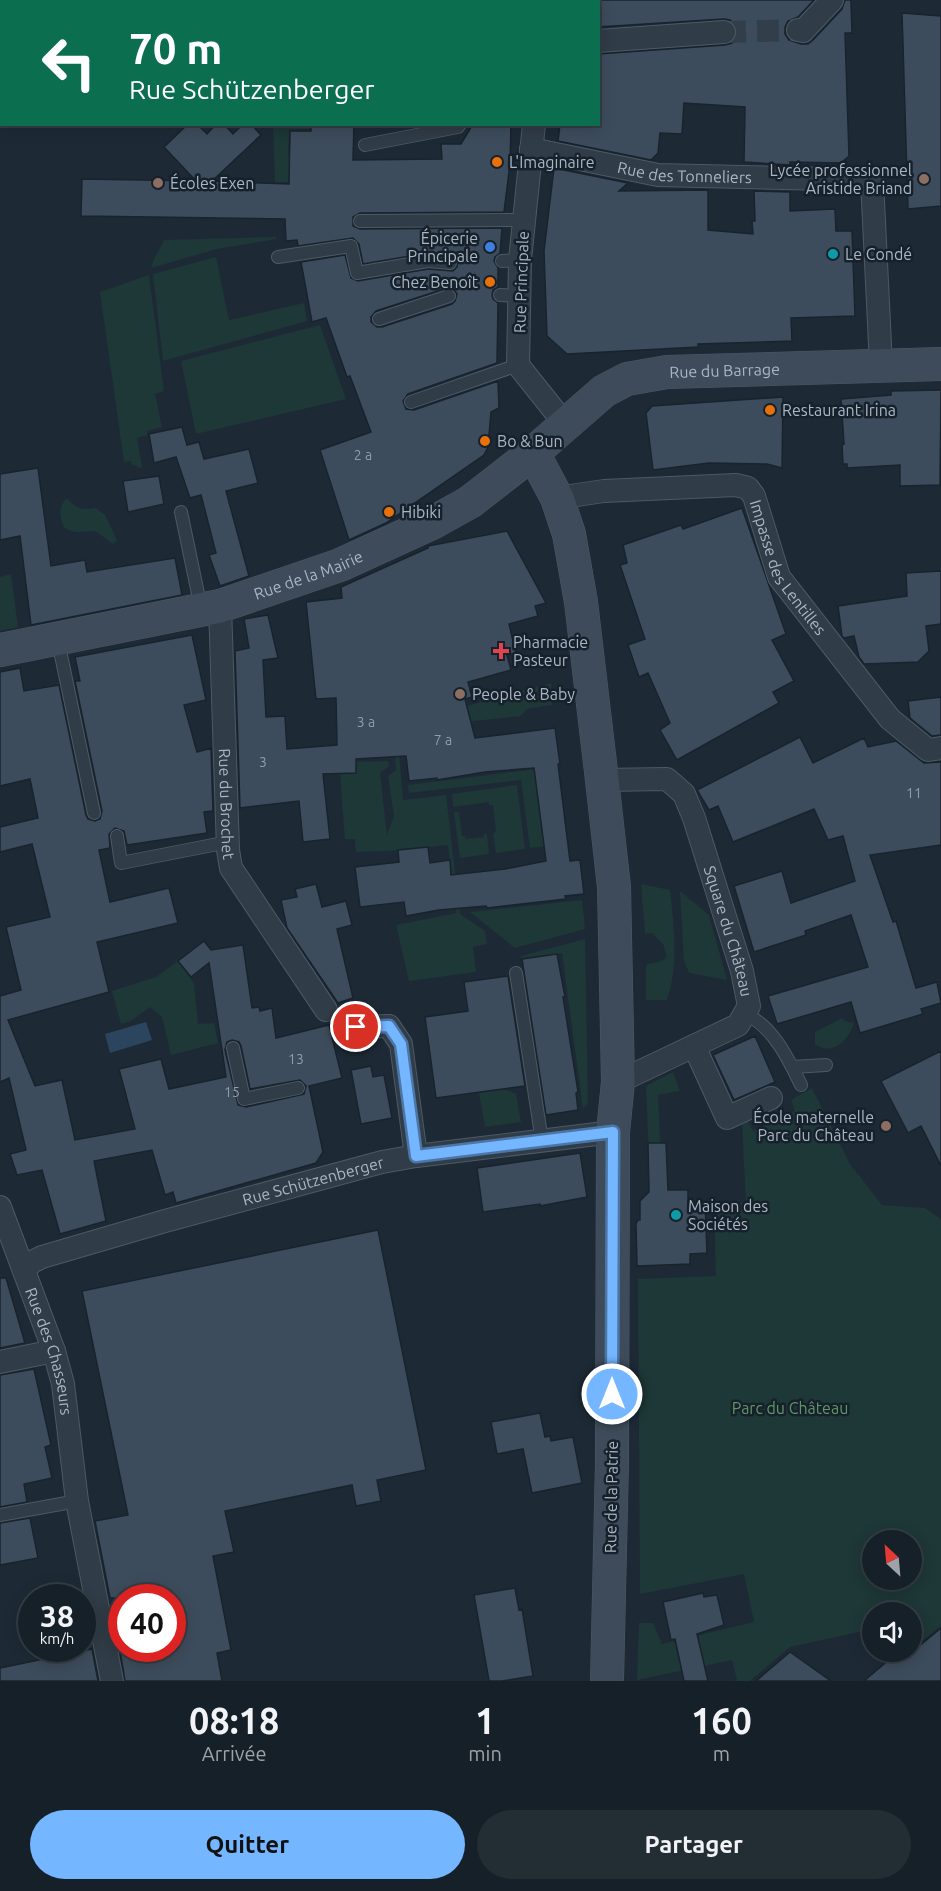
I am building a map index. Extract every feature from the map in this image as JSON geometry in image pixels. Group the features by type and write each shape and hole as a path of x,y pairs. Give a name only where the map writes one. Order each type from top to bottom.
{"street":[{"path":"798,30 803,31 832,0"},
{"path":"600,42 724,32"},
{"name":"Rue Principale","path":"518,364 509,295 511,260 524,220 534,126"},
{"name":"Rue des Tonneliers","path":"531,149 658,175 872,180 881,365"},
{"path":"518,364 565,424"},
{"name":"Rue du Barrage","path":"533,453 604,391 627,379 667,372 941,364"},
{"path":"533,453 556,498 568,534 581,602 603,780 614,886 618,1082 613,1132"},
{"name":"Rue de la Mairie","path":"0,651 210,608 340,565 434,522 487,490 533,453"},
{"name":"Impasse des Lentilles","path":"556,498 616,490 736,485 748,488 754,496 779,577 890,718 928,750 941,748"},
{"name":"Rue du Brochet","path":"210,608 231,868 327,1010"},
{"name":"Square du Château","path":"603,780 668,779 684,794 694,818 742,970 749,1006 738,1025 618,1082"},
{"path":"356,1027 389,1026 401,1044 416,1156"},
{"path":"694,1046 727,1118 771,1098"},
{"name":"Rue Schützenberger","path":"24,1270 32,1262 42,1257 382,1162 613,1132"},
{"name":"Rue de la Patrie","path":"608,1681 612,1462 613,1132"},
{"name":"Rue des Chasseurs","path":"0,1207 54,1351 63,1384 77,1501 112,1681"},
{"path":"0,1362 54,1351"}],"lane":[{"path":"365,145 459,126"},
{"path":"360,221 524,220"},
{"path":"278,257 351,246 357,273 428,261 450,262"},
{"path":"379,319 448,296"},
{"path":"411,402 518,364"},
{"path":"181,512 210,608"},
{"path":"58,639 94,813"},
{"path":"117,836 121,863 228,842"},
{"path":"516,973 542,1141"},
{"path":"744,1014 757,1018 773,1038 801,1085"},
{"path":"233,1048 244,1099 298,1088"},
{"path":"792,1067 826,1065"},
{"path":"0,1515 77,1501"}],"green space":[{"path":"273,126 309,126 309,129 289,129 288,156 309,157 309,182 275,182"},
{"path":"276,237 276,239 217,249 151,268 164,240"},
{"path":"216,257 229,320 304,303 307,321 163,361 153,274"},
{"path":"149,275 164,391 155,394 162,427 147,431 147,435 137,438 142,467 138,468 136,465 132,466 131,461 124,462 100,292"},
{"path":"320,325 346,399 196,434 181,361"},
{"path":"67,498 76,507 96,508 105,515 117,540 113,544 95,531 75,532 64,527 60,512"},
{"path":"11,574 18,627 0,631 0,577"},
{"path":"551,683 552,705 527,709 521,716 397,729 403,800 446,795 460,914 485,931 487,944 473,947 476,972 409,981 396,925 456,913 448,845 356,852 355,839 345,839 340,773 356,773 356,762 388,761 389,766 380,773 387,835 394,816 388,776 396,770 393,729 438,714"},
{"path":"545,768 559,845 530,848 521,780 409,793 408,785"},
{"path":"517,785 525,849 496,853 493,805 489,805 489,802 453,807 452,794"},
{"path":"454,812 459,812 462,836 465,836 465,839 484,837 484,834 487,834 489,854 460,858"},
{"path":"641,884 670,890 674,959 667,1000 646,1000 646,965 667,957 663,944 652,933 645,934"},
{"path":"680,891 709,915 727,980 689,973 684,961"},
{"path":"582,900 585,929 515,948 470,912"},
{"path":"585,939 588,1103 583,1109 562,953 522,959 521,956"},
{"path":"178,961 194,983 198,1024 214,1023 218,1043 171,1055 162,1017 150,1007 131,1021 121,1024 112,991 156,977"},
{"path":"842,1018 854,1023 844,1041 828,1049 815,1044 815,1032"},
{"path":"673,1072 680,1091 658,1095 661,1160 649,1160 646,1086"},
{"name":"Parc du Château","path":"812,1088 850,1164 882,1205 925,1208 941,1219 941,1626 922,1641 922,1602 862,1602 862,1631 790,1647 750,1681 733,1681 737,1680 732,1660 637,1680 639,1623 653,1623 662,1644 754,1622 744,1574 640,1594 638,1279 716,1276 714,1205 746,1202 742,1124 748,1121 753,1131 795,1111 791,1100"},
{"path":"504,1089 516,1094 521,1122 485,1127 479,1093"},
{"name":"Parc du Château","path":"922,1648 936,1664 927,1671 919,1662 922,1662"}],"water":[{"path":"146,1022 152,1040 110,1053 105,1034"}],"building":[{"path":"600,0 814,0 798,17 788,21 785,27 785,34 789,40 808,44 842,9 845,0 851,0 852,33 845,33 849,156 841,163 790,162 790,165 744,162 745,107 684,103 682,134 660,133 658,153 651,160 558,141 560,126 600,126 600,54 725,45 732,43 737,30 730,20 600,27"},
{"name":"Lycée professionnel Aristide Briand","path":"902,13 941,16 941,206 908,209"},
{"path":"186,126 199,126 207,134 214,126 226,126 233,134 241,126 253,126 261,135 212,181 289,184 290,131 311,131 311,126 354,126 353,160 442,159 441,144 461,144 472,126 511,126 510,163 504,212 360,213 353,217 353,226 360,229 502,228 500,253 494,261 498,268 498,287 493,290 492,295 498,303 497,363 408,394 403,401 406,409 414,410 498,381 499,408 491,412 488,447 484,455 386,523 349,540 320,450 371,432 350,376 347,377 326,318 312,322 301,262 345,255 351,278 358,281 428,269 453,271 457,267 458,260 451,255 428,253 363,264 359,244 353,238 298,246 297,240 286,241 285,219 81,216 82,179 196,181 164,147","holes":["447,288 454,290 457,294 452,304 382,327 377,327 371,322 371,317 376,311"]},
{"path":"554,168 628,183 619,191 708,190 708,230 753,234 754,191 790,192 790,211 835,209 836,231 852,231 855,316 791,318 792,341 698,344 698,347 567,354 547,336 544,251"},
{"path":"941,390 940,485 900,486 900,465 847,468 847,464 843,464 841,399 891,395 891,391"},
{"path":"783,397 782,468 767,464 709,463 653,470 646,413 652,406"},
{"path":"182,427 187,445 199,442 204,459 249,449 258,483 226,491 249,576 220,586 209,555 216,553 201,495 190,498 176,457 154,463 149,434"},
{"path":"38,468 51,566 85,560 87,572 175,558 182,595 31,625 20,536 0,540 0,474"},
{"path":"159,476 164,504 128,512 123,481"},
{"path":"742,508 786,634 772,640 794,681 773,692 779,703 677,760 660,730 670,723 648,673 639,677 628,645 645,639 620,565 627,563 623,545 681,525 683,529"},
{"path":"507,531 546,603 535,606 538,616 509,624 516,653 507,655 511,670 468,682 472,697 465,699 475,738 555,728 570,861 580,860 584,894 565,896 566,899 487,908 486,906 439,910 406,916 404,902 360,907 355,867 399,862 398,850 428,847 430,863 450,860 451,875 505,869 546,861 534,768 485,772 437,780 437,778 409,781 406,756 356,759 356,773 323,774 330,839 303,842 299,801 240,808 235,651 249,648 244,619 268,615 278,658 263,660 266,717 285,716 287,749 337,745 336,698 316,699 306,602 342,598 341,587 428,548 428,546"},
{"path":"941,571 941,624 926,626 929,651 918,662 864,664 859,657 854,636 844,638 842,636 838,606 907,596 906,573"},
{"path":"192,635 206,700 184,705 197,752 211,748 213,811 204,812 207,833 127,845 124,831 115,828 109,834 110,848 99,850 110,902 169,888 178,923 97,942 109,992 8,1020 35,1086 62,1080 75,1140 135,1129 119,1069 161,1059 169,1089 226,1077 209,963 191,977 178,961 204,941 211,950 243,945 252,1008 259,1007 260,1011 272,1008 276,1038 329,1025 342,1078 309,1086 323,1152 316,1163 176,1203 173,1192 165,1195 152,1150 94,1161 106,1221 60,1234 42,1170 17,1175 10,1154 26,1150 9,1078 0,1082 0,996 21,990 6,927 50,917 32,844 0,852 0,827 38,818 30,779 0,786 0,672 20,668 24,691 59,685 86,815 88,819 95,821 100,819 102,811 75,681 80,681 75,657","holes":["232,1040 239,1042 250,1089 300,1080 306,1086 304,1094 246,1107 238,1105 225,1050 227,1042"]},
{"path":"941,697 941,735 932,736 910,718 908,701"},
{"path":"800,737 813,763 864,738 868,747 896,741 924,763 941,762 941,845 870,855 893,922 896,921 916,988 937,982 941,1003 921,1009 923,1014 860,1033 851,1002 777,1024 768,996 868,967 851,915 805,931 806,935 754,952 734,886 782,871 791,903 855,881 843,836 828,840 814,809 733,842 718,806 709,810 697,790"},
{"path":"316,884 322,907 346,901 352,925 337,929 353,998 338,1003 287,928 281,900 297,897 295,889"},
{"path":"557,954 578,1092 576,1093 578,1110 546,1115 522,959"},
{"path":"508,976 525,1086 436,1098 425,1017 468,1011 464,982"},
{"path":"755,1036 775,1082 734,1100 713,1055"},
{"path":"941,1051 941,1166 921,1126 908,1133 881,1081"},
{"path":"371,1066 373,1077 384,1075 392,1118 361,1124 351,1070"},
{"name":"Maison des Sociétés","path":"648,1143 666,1143 668,1190 688,1190 688,1204 705,1203 707,1253 690,1254 690,1264 637,1266 636,1224 640,1220 640,1201 649,1192"},
{"path":"580,1153 587,1197 540,1206 540,1204 483,1212 477,1168"},
{"path":"378,1230 426,1470 377,1480 381,1501 356,1506 352,1485 225,1511 234,1552 213,1556 231,1650 217,1653 222,1681 125,1681 122,1662 186,1662 186,1584 108,1584 108,1588 95,1521 128,1515 82,1291"},
{"path":"0,1278 6,1278 25,1343 0,1348"},
{"path":"34,1369 51,1445 45,1447 52,1478 24,1484 27,1502 0,1507 0,1375"},
{"path":"540,1413 545,1437 550,1436 551,1441 573,1437 582,1483 532,1493 523,1449 497,1454 491,1422"},
{"path":"30,1518 38,1558 0,1565 0,1523"},
{"path":"515,1588 519,1610 522,1609 533,1676 489,1681 474,1595"},
{"path":"703,1593 704,1597 717,1595 724,1625 697,1634 708,1681 684,1681 675,1639 671,1640 663,1602"},
{"path":"941,1628 941,1681 864,1681 886,1662 922,1662 922,1644"},
{"path":"790,1652 831,1681 756,1681"},
{"path":"29,1662 94,1662 98,1681 0,1681 0,1668"}],"tunnel":[{"path":"724,32 798,30"}],"place":[{"name":"L'Imaginaire","path":"497,162"},
{"name":"Lycée professionnel Aristide Briand","path":"924,179"},
{"name":"Écoles Exen","path":"158,183"},
{"name":"Épicerie Principale","path":"490,247"},
{"name":"Le Condé","path":"833,254"},
{"name":"Chez Benoît","path":"490,282"},
{"name":"Restaurant Irina","path":"770,410"},
{"name":"Bo & Bun","path":"485,441"},
{"name":"Hibiki","path":"389,512"},
{"name":"Pharmacie Pasteur","path":"501,651"},
{"name":"People & Baby","path":"460,694"},
{"name":"École maternelle Parc du Château","path":"886,1126"},
{"name":"Maison des Sociétés","path":"676,1215"}],"route":[{"path":"356,1027 389,1026 401,1044 416,1156 613,1132 612,1394"}]}
